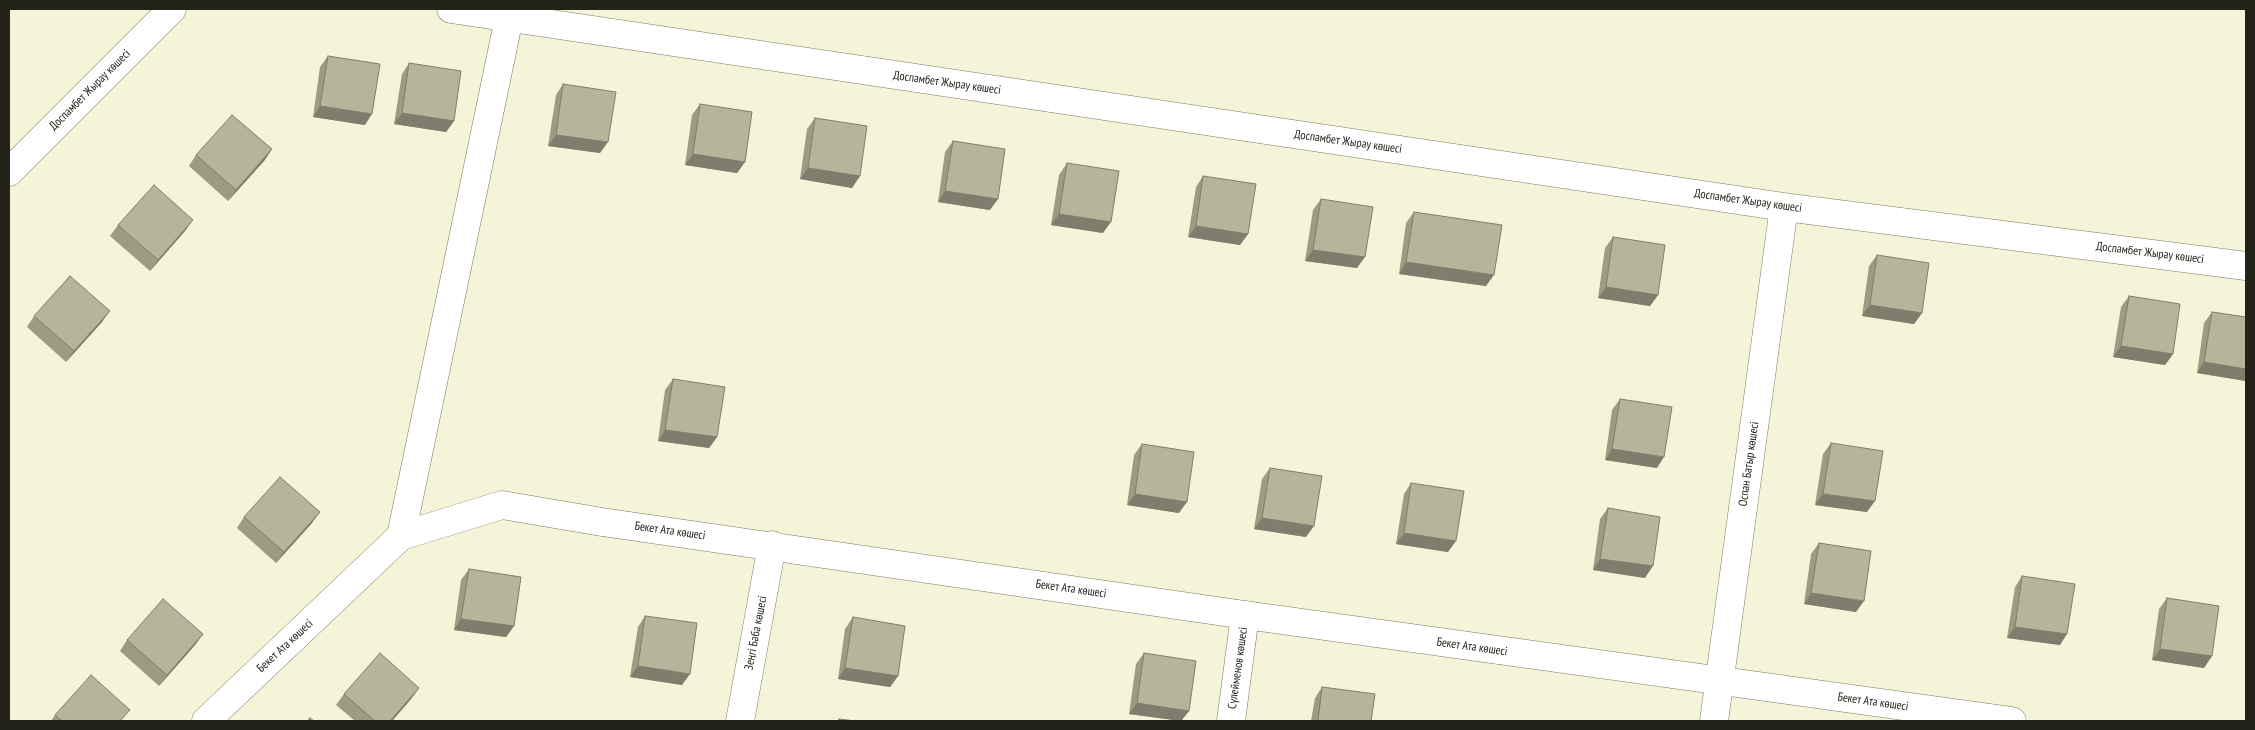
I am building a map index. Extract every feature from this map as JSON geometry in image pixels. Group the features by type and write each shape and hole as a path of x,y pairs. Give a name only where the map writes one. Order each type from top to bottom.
{"street":[{"name":"Доспамбет Жырау көшесі","path":"9,172 172,9"},
{"name":"Доспамбет Жырау көшесі","path":"451,9 1784,206 2246,266"},
{"path":"401,536 509,18"},
{"name":"Оспан Батыр көшесі","path":"1714,721 1784,206"},
{"name":"Бекет Ата көшесі","path":"206,721 401,536 502,505 602,522 772,545 1245,615 2012,721"},
{"name":"Зеңгі Баба көшесі","path":"740,721 772,545"},
{"name":"Сүлейменов көшесі","path":"1230,721 1245,615"}],"building":[{"path":"328,56 380,64 372,114 320,106"},
{"path":"409,63 461,71 454,121 402,113"},
{"path":"563,84 616,92 608,142 556,135"},
{"path":"700,104 752,112 745,162 693,154"},
{"path":"232,115 272,149 236,190 196,155"},
{"path":"815,118 867,126 860,176 808,168"},
{"path":"953,141 1005,149 998,199 945,191"},
{"path":"1067,163 1119,171 1111,222 1059,214"},
{"path":"1203,176 1256,184 1248,234 1196,226"},
{"path":"154,185 193,220 158,260 118,225"},
{"path":"1321,199 1373,207 1365,257 1313,250"},
{"path":"1414,212 1502,225 1494,275 1406,262"},
{"path":"1613,237 1665,245 1658,295 1606,287"},
{"path":"1877,255 1929,263 1922,313 1870,305"},
{"path":"70,276 110,311 74,351 34,316"},
{"path":"2129,296 2180,304 2173,354 2121,346"},
{"path":"2212,312 2246,317 2246,369 2204,362"},
{"path":"673,379 725,387 717,437 665,430"},
{"path":"1620,399 1672,407 1664,457 1612,449"},
{"path":"1831,443 1883,451 1875,501 1823,494"},
{"path":"1142,444 1194,452 1187,502 1135,494"},
{"path":"1270,468 1322,476 1314,526 1262,518"},
{"path":"280,477 320,512 284,552 244,517"},
{"path":"1411,483 1464,491 1456,541 1404,533"},
{"path":"1608,508 1660,517 1653,566 1600,559"},
{"path":"1819,543 1871,551 1864,601 1811,593"},
{"path":"469,569 521,577 514,626 461,619"},
{"path":"2022,576 2075,584 2067,634 2015,627"},
{"path":"2167,598 2219,606 2212,656 2160,649"},
{"path":"163,599 203,634 167,675 127,640"},
{"path":"645,616 697,623 690,674 638,666"},
{"path":"853,617 905,626 898,676 845,668"},
{"path":"380,653 419,688 390,721 375,721 344,694"},
{"path":"1144,653 1196,661 1189,711 1137,703"},
{"path":"91,675 130,710 120,721 62,721 55,715"},
{"path":"1322,687 1375,694 1371,721 1318,721"},
{"path":"839,719 856,721 838,721"}]}
